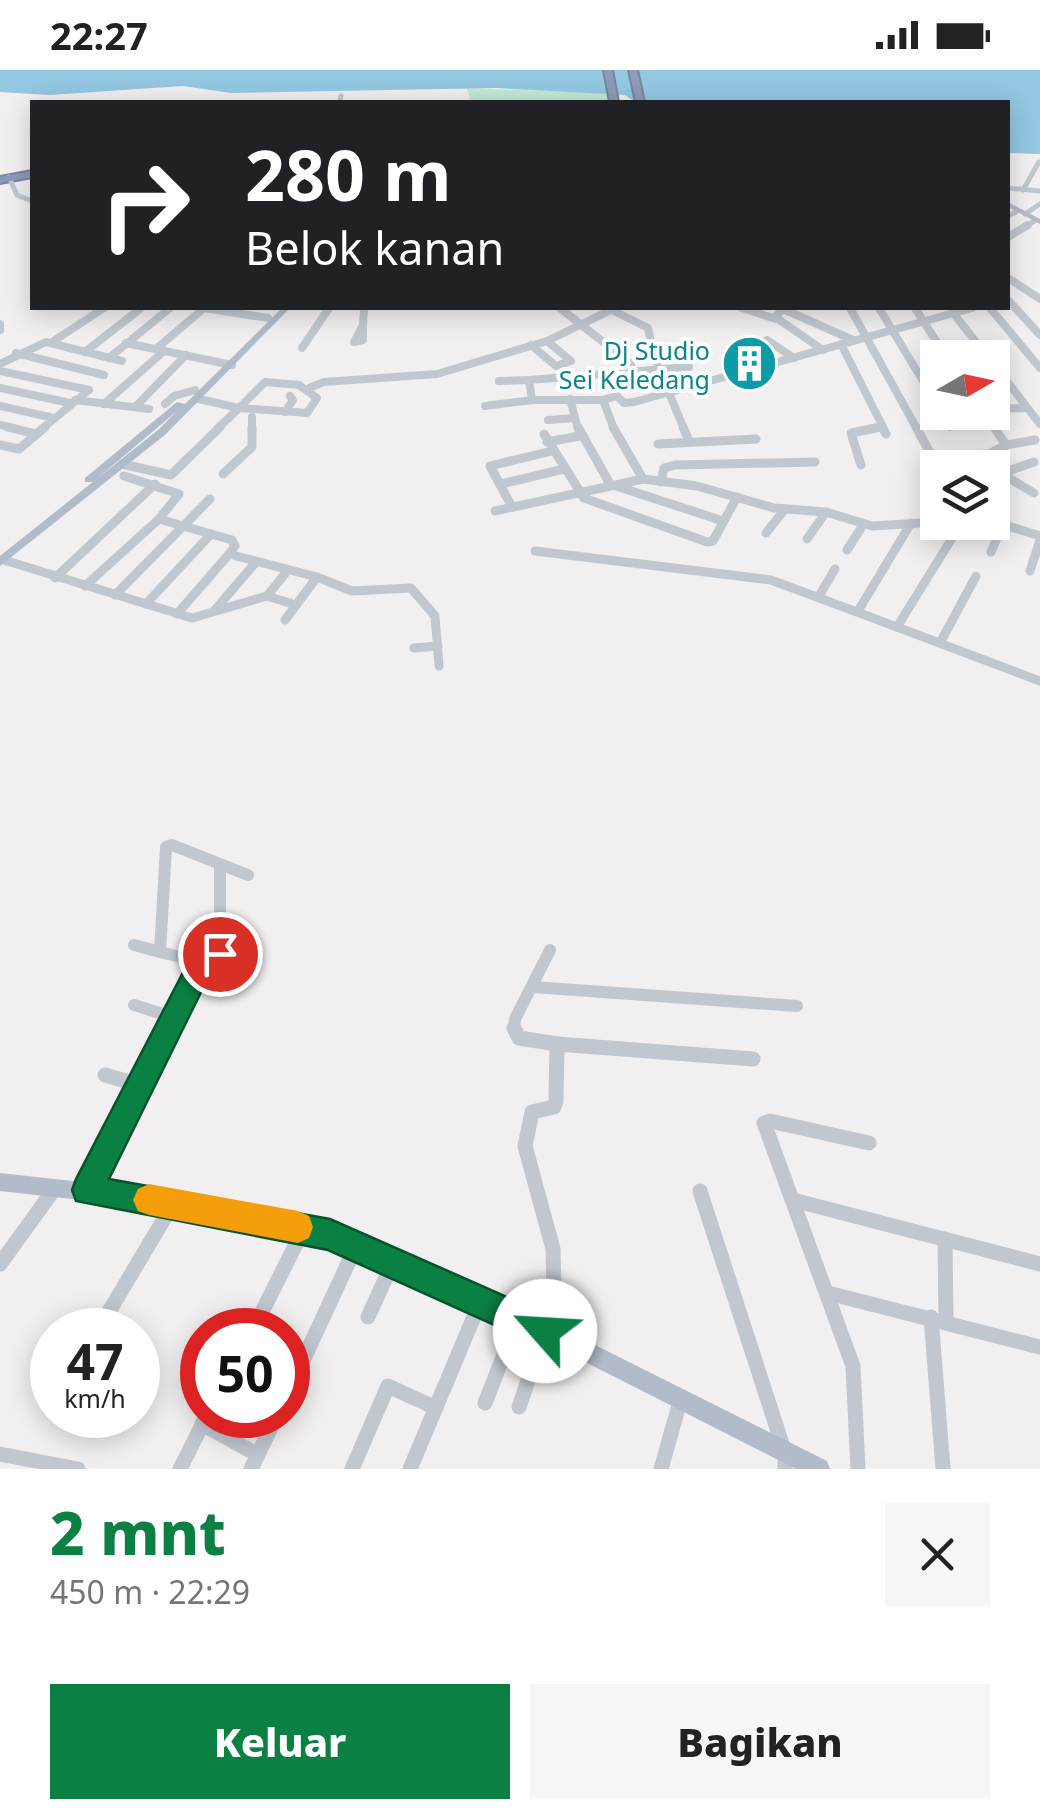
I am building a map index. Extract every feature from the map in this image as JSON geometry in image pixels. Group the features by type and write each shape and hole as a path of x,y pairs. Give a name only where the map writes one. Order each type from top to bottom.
{"highway":[{"path":"608,70 614,100"},
{"path":"633,70 640,100"},
{"path":"3,178 30,173"}],"main road":[{"path":"1013,210 1037,222"},
{"path":"1,559 123,470 274,310"},
{"path":"227,364 284,310"},
{"path":"1,559 196,397"},
{"path":"0,1182 87,1190 173,1204 304,1228 357,1244 681,1398 785,1461 819,1469"}],"street":[{"path":"1024,190 1039,162"},
{"path":"3,178 17,196 30,200"},
{"path":"1010,189 1040,191"},
{"path":"1013,210 1040,204"},
{"path":"1010,236 1037,222"},
{"path":"1010,279 1036,289 1040,299"},
{"path":"1010,297 1036,289"},
{"path":"1010,300 1040,335"},
{"path":"0,367 16,353 56,343 104,310"},
{"path":"85,352 138,310"},
{"path":"109,358 168,310"},
{"path":"104,404 202,310"},
{"path":"217,310 268,318"},
{"path":"302,348 328,310"},
{"path":"363,324 364,310"},
{"path":"563,310 620,352 630,364"},
{"path":"123,470 172,475 266,382 309,388 324,382 437,374 547,340 612,310 648,326 659,371 689,441"},
{"path":"751,310 776,320 822,350"},
{"path":"776,320 783,310"},
{"path":"788,310 852,340"},
{"path":"851,310 928,450"},
{"path":"881,310 920,377"},
{"path":"916,310 935,340"},
{"path":"484,406 617,396 628,403 964,310"},
{"path":"992,310 1040,368"},
{"path":"953,313 975,340"},
{"path":"531,345 558,366 571,361 547,340"},
{"path":"768,340 794,358"},
{"path":"56,343 122,361"},
{"path":"126,344 227,364"},
{"path":"735,344 764,366"},
{"path":"841,344 884,430 851,434 862,465"},
{"path":"0,446 19,449 141,346"},
{"path":"601,355 620,352"},
{"path":"16,353 104,375"},
{"path":"136,406 186,355"},
{"path":"0,367 89,390"},
{"path":"499,381 689,367"},
{"path":"530,380 532,400"},
{"path":"1010,387 1038,420"},
{"path":"0,388 72,402 149,409"},
{"path":"165,404 174,396 196,397 253,415 310,412 318,398 309,388"},
{"path":"286,412 293,400 290,396"},
{"path":"494,396 501,404"},
{"path":"570,399 580,436 610,484 723,522"},
{"path":"602,400 617,439 642,479"},
{"path":"0,406 54,418"},
{"path":"1010,409 1025,408"},
{"path":"223,474 252,447 253,415"},
{"path":"548,420 574,418"},
{"path":"0,426 36,434"},
{"path":"996,430 1006,445"},
{"path":"512,507 492,464 548,442 580,436"},
{"path":"658,444 756,438"},
{"path":"996,450 1035,440"},
{"path":"548,442 586,500 707,542 713,541 737,497"},
{"path":"661,482 664,468 675,465 816,462"},
{"path":"1010,471 1034,462"},
{"path":"502,484 564,469"},
{"path":"84,586 158,519 178,492 123,470"},
{"path":"1010,476 1034,493"},
{"path":"495,510 642,479 785,509 826,512 863,525 920,523"},
{"path":"55,578 155,484"},
{"path":"115,595 210,499"},
{"path":"766,533 785,509"},
{"path":"807,539 826,512"},
{"path":"158,519 232,540 235,546 177,614"},
{"path":"858,612 912,523"},
{"path":"847,550 863,525"},
{"path":"1010,527 1040,538 1030,571"},
{"path":"146,604 211,534"},
{"path":"897,626 951,540"},
{"path":"990,552 993,540"},
{"path":"534,551 771,580 1040,681"},
{"path":"230,553 318,577 352,592 411,588 435,616 439,666"},
{"path":"1,559 198,618 267,596 296,604"},
{"path":"212,614 256,562"},
{"path":"819,596 836,569"},
{"path":"267,596 288,570"},
{"path":"940,643 976,576"},
{"path":"285,620 318,577"},
{"path":"414,648 438,646"},
{"path":"160,952 166,847 172,845 248,875"},
{"path":"87,1190 172,1017 200,968 218,960 220,899 226,867"},
{"path":"134,945 197,962 200,968"},
{"path":"550,950 516,1019 516,1036 556,1044 753,1059"},
{"path":"532,988 797,1006"},
{"path":"134,1005 172,1017"},
{"path":"519,1408 550,1333 554,1252 533,1186 525,1140 532,1112 554,1107 556,1101 556,1044"},
{"path":"104,1075 138,1085"},
{"path":"858,1469 853,1366 764,1124 770,1121 810,1128 869,1143"},
{"path":"0,1264 55,1188"},
{"path":"700,1191 785,1461"},
{"path":"793,1200 1040,1264"},
{"path":"111,1308 173,1204"},
{"path":"264,1308 304,1228"},
{"path":"943,1469 938,1319 945,1239"},
{"path":"310,1344 357,1244"},
{"path":"368,1317 394,1260"},
{"path":"828,1293 1040,1346"},
{"path":"410,1469 481,1300"},
{"path":"485,1403 518,1319"},
{"path":"352,1469 388,1386 436,1408"},
{"path":"661,1469 681,1398"},
{"path":"180,1469 196,1438"},
{"path":"226,1438 255,1462 266,1438"},
{"path":"0,1454 78,1469"}],"green space":[{"path":"467,88 597,93 607,94 608,100 470,100"}],"water":[{"path":"0,70 1040,70 1040,154 1010,153 1010,100 632,100 625,95 496,88 231,93 183,86 50,95 0,92"}],"slow traffic":[{"path":"149,1200 298,1227"}],"place":[{"name":"Dj Studio Sei Keledang","path":"749,364"}],"route":[{"path":"220,954 218,960 200,968 172,1017 87,1190 330,1234 545,1331"}]}
